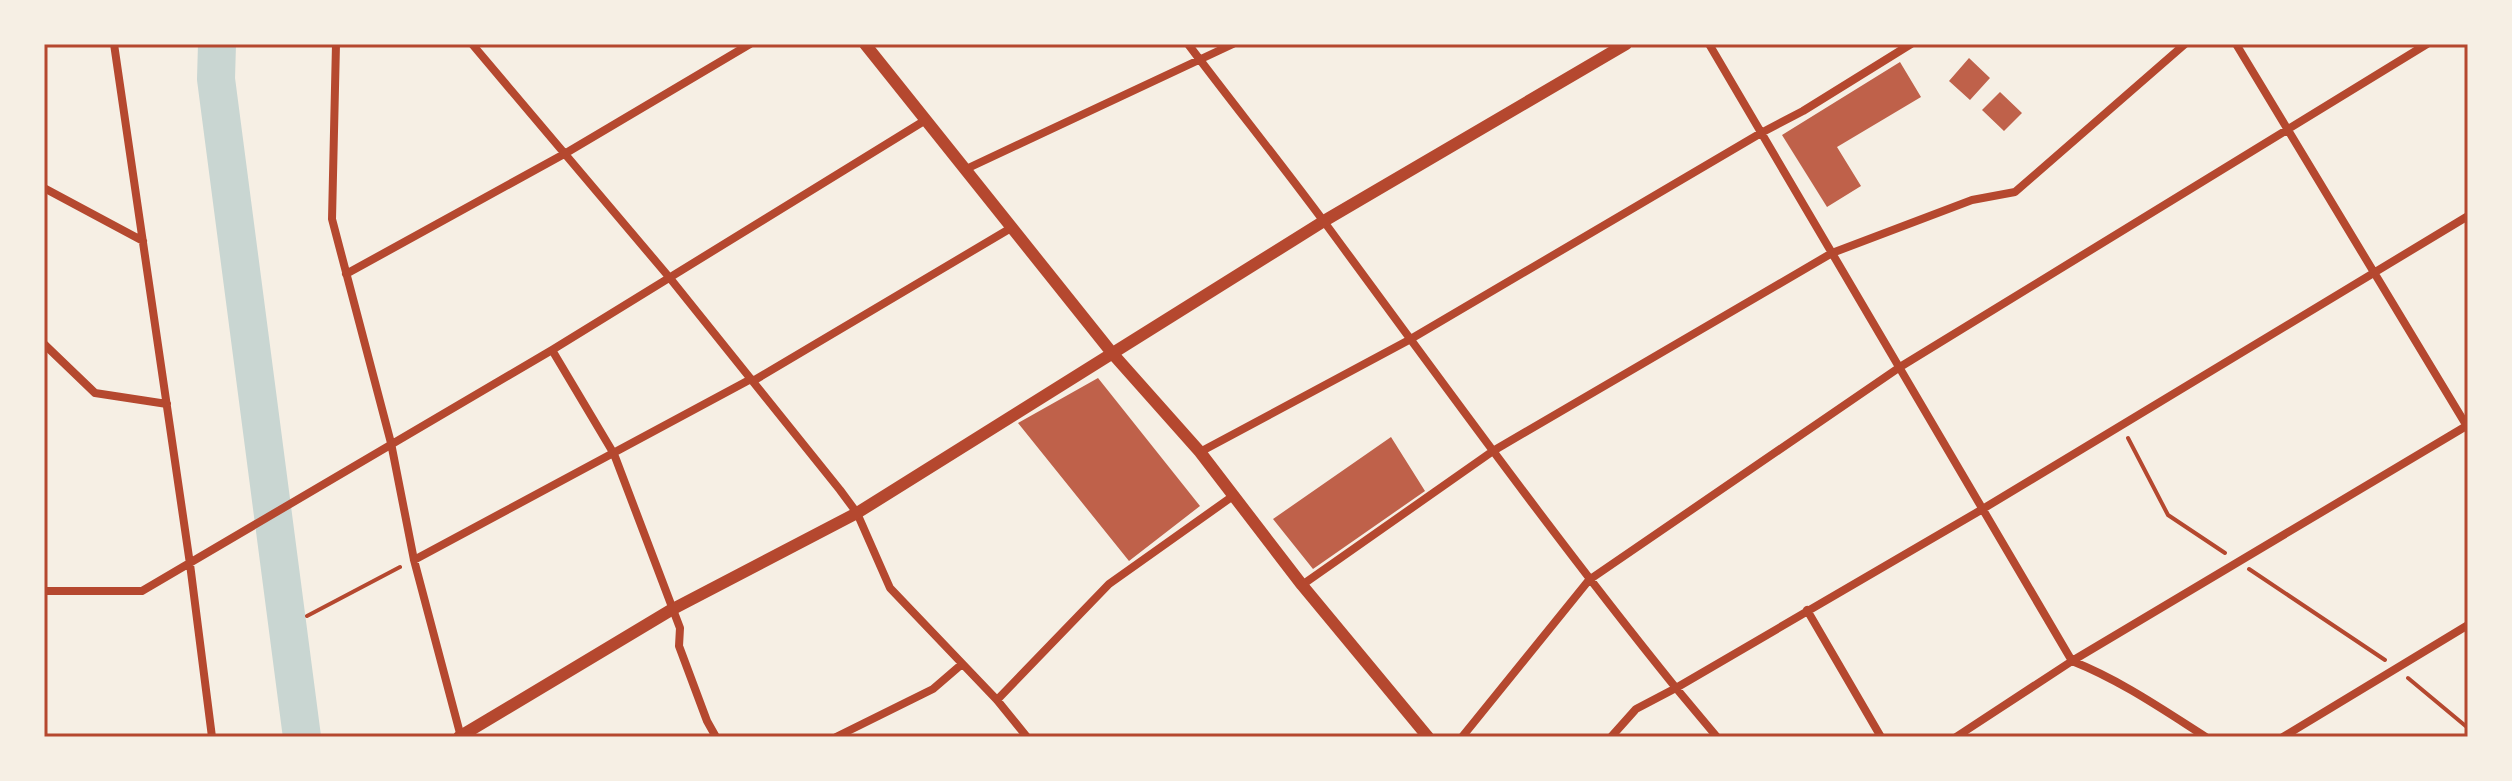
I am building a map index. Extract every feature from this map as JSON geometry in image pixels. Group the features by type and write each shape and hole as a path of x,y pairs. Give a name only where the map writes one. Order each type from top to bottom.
{"street":[{"path":"114,44 190,564 212,737"},
{"path":"336,44 332,219 391,443 414,560 461,737 671,610 857,513 1324,221 1626,44"},
{"path":"472,44 669,277 857,513 890,588 997,700 1027,737"},
{"path":"346,274 566,153 750,44"},
{"path":"865,44 1112,353 1200,452 1302,585 1428,737"},
{"path":"1188,44 1324,221 1589,580 1717,737"},
{"path":"964,170 1233,44"},
{"path":"1709,44 2072,661 2132,690 2206,737"},
{"path":"1200,452 1409,340 1803,111 1911,44"},
{"path":"1302,585 1493,451 1832,253 1972,200 2015,192 2185,44"},
{"path":"1956,737 2072,661 2468,426 2236,44"},
{"path":"1462,737 1589,580 1900,367 2427,44"},
{"path":"44,591 142,591 552,350 924,121"},
{"path":"44,188 143,241"},
{"path":"1611,737 1636,709 1981,510 2468,216"},
{"path":"414,560 752,380 1011,228"},
{"path":"44,344 95,393 167,404"},
{"path":"552,350 614,454 680,628 679,646 716,737"},
{"path":"997,700 1109,584 1233,496"},
{"path":"1807,610 1881,737"},
{"path":"2283,737 2468,625"},
{"path":"836,737 933,689 962,664"}],"path":[{"path":"2121,426 2168,515 2396,668 2468,728"},
{"path":"307,616 414,560"}],"building":[{"path":"1969,58 1990,78 1970,100 1949,81"},
{"path":"1900,62 1921,97 1837,147 1861,186 1827,207 1782,135"},
{"path":"2000,92 2022,113 2004,131 1982,110"},
{"path":"1098,378 1200,506 1129,561 1018,423"},
{"path":"1391,437 1425,491 1313,569 1273,519"}],"waterway":[{"path":"217,44 216,79 302,737"}]}
